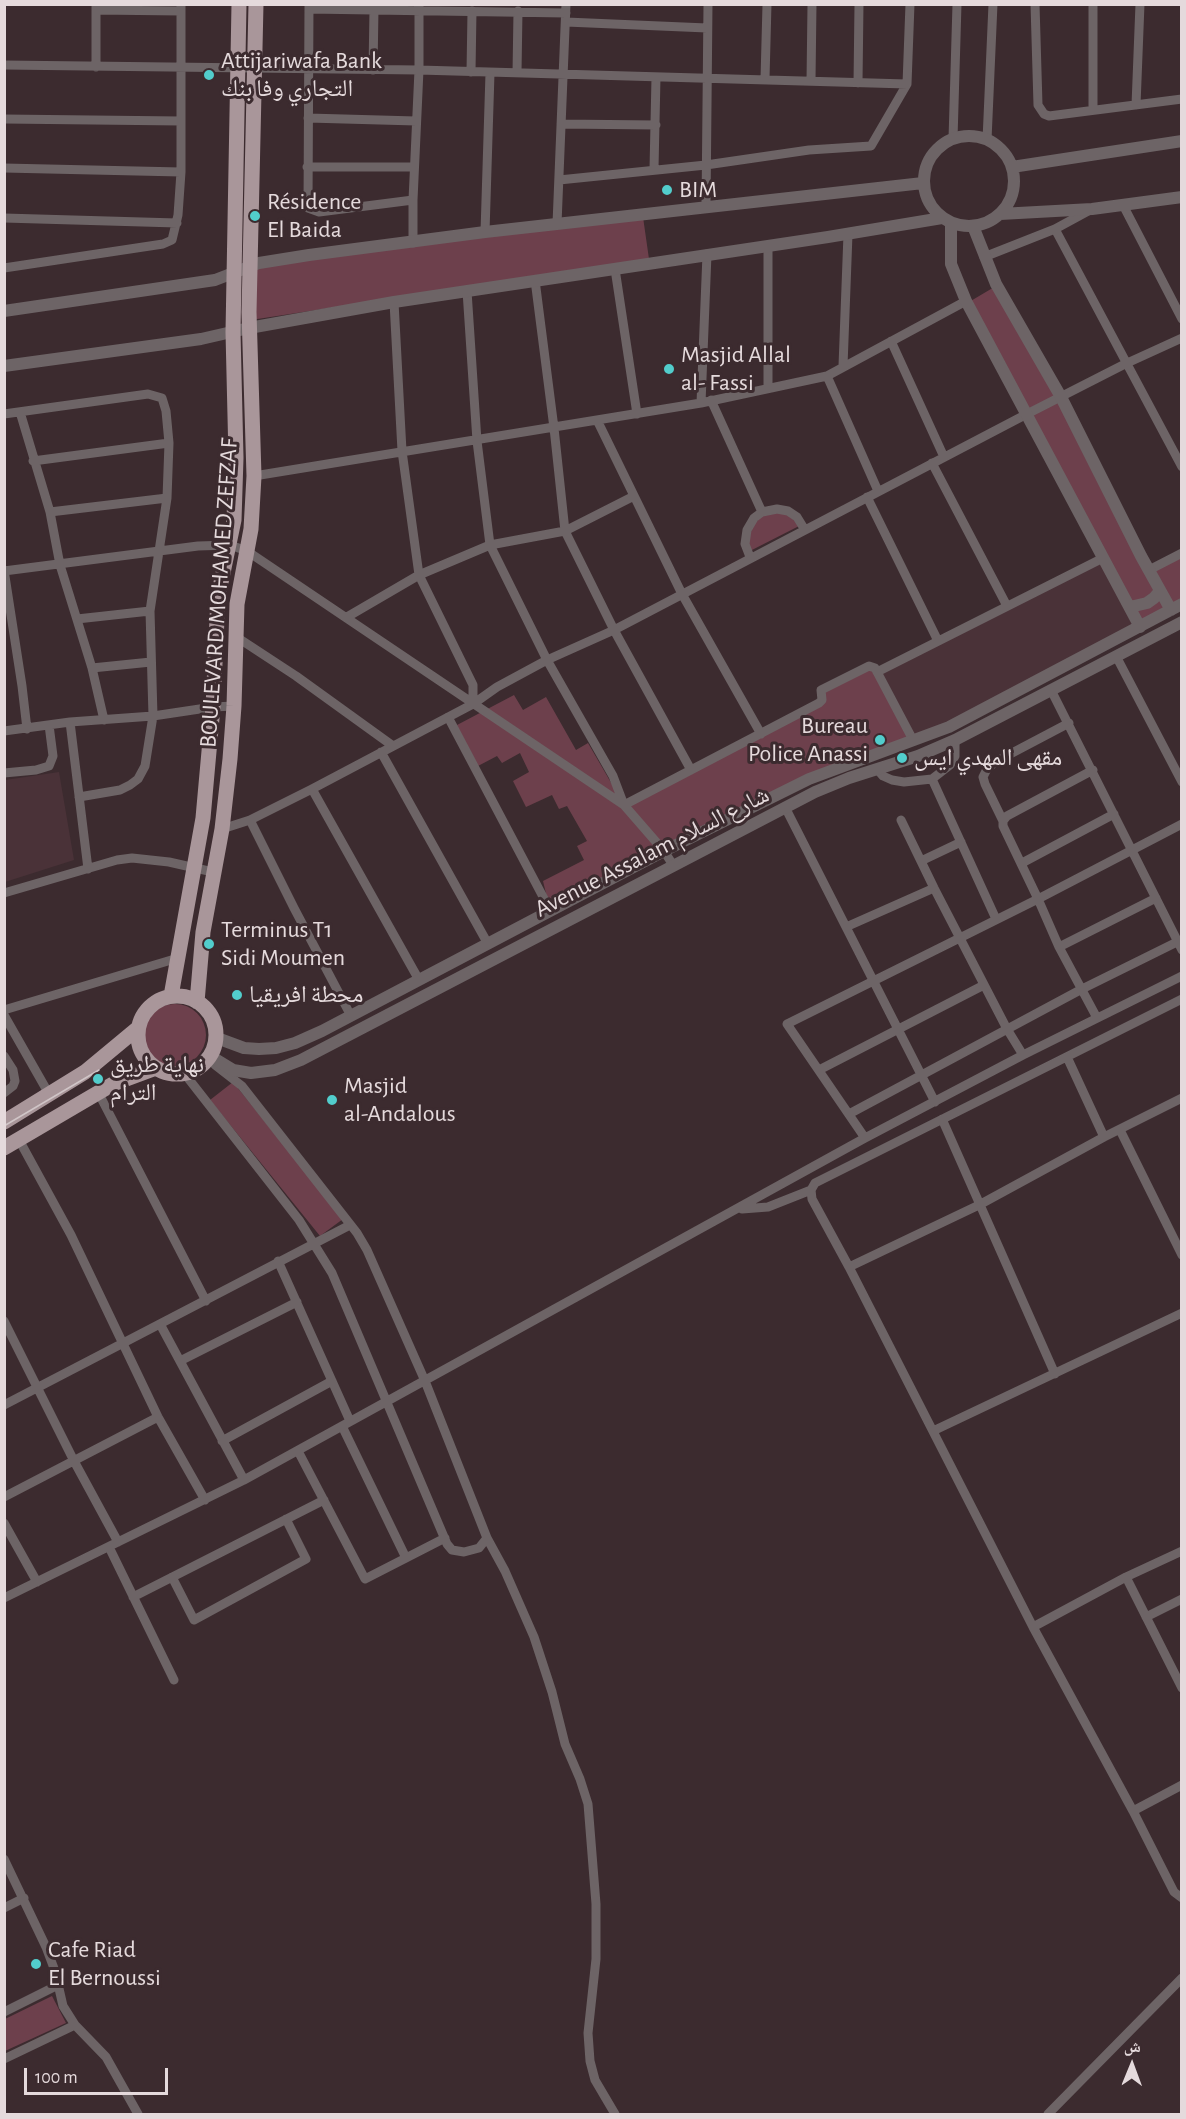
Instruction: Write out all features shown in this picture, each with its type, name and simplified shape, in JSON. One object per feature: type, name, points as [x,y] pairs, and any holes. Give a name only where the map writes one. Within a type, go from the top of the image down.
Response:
[{"type":"main road","name":"BOULEVARD MOHAMED ZEFZAF","points":[[171,996],[195,868],[207,788],[218,597],[234,520],[233,332],[239,4]]},
{"type":"main road","name":"BOULEVARD MOHAMED ZEFZAF","points":[[197,1002],[203,932],[222,829],[230,759],[239,586],[251,529],[254,476],[249,328],[256,4]]},
{"type":"main road","points":[[171,996],[185,997],[197,1002],[212,1017],[217,1038],[209,1057],[199,1067],[184,1073],[165,1072],[156,1068],[145,1057],[139,1043],[138,1028],[142,1017],[150,1007],[171,996]]},
{"type":"main road","points":[[4,1122],[86,1072],[138,1028]]},
{"type":"main road","points":[[4,1148],[113,1084],[156,1068]]},
{"type":"street","points":[[706,206],[708,4]]},
{"type":"street","points":[[765,79],[766,4]]},
{"type":"street","points":[[811,81],[812,4]]},
{"type":"street","points":[[858,83],[859,4]]},
{"type":"street","points":[[558,180],[706,165],[809,150],[870,147],[907,84],[910,4]]},
{"type":"street","points":[[953,139],[957,4]]},
{"type":"street","points":[[987,140],[993,4]]},
{"type":"street","points":[[1035,4],[1038,105],[1041,111],[1049,116],[1182,99]]},
{"type":"street","points":[[1093,4],[1094,110]]},
{"type":"street","points":[[1136,105],[1140,4]]},
{"type":"street","points":[[4,268],[168,243],[173,238],[177,223],[180,172],[181,8],[96,7],[96,67]]},
{"type":"street","points":[[413,200],[313,211],[307,205],[309,7],[374,9],[419,7],[472,11],[566,13],[707,28]]},
{"type":"street","points":[[413,243],[419,7]]},
{"type":"street","points":[[373,70],[374,9]]},
{"type":"street","points":[[471,72],[472,11]]},
{"type":"street","points":[[517,73],[518,11]]},
{"type":"street","points":[[557,224],[566,13]]},
{"type":"street","points":[[4,65],[419,70],[907,84]]},
{"type":"street","points":[[485,232],[490,73]]},
{"type":"street","points":[[654,170],[656,77]]},
{"type":"street","points":[[4,118],[181,121]]},
{"type":"street","points":[[308,118],[416,121]]},
{"type":"street","points":[[561,124],[656,125]]},
{"type":"street","points":[[4,366],[201,339],[394,302],[707,254],[947,220],[972,226],[988,222],[1000,214],[1010,200],[1014,184],[1012,167],[1003,151],[987,140],[970,136],[953,139],[934,152],[924,172],[923,183],[926,196],[932,208],[947,220],[951,264],[966,301],[1140,627]]},
{"type":"street","points":[[1012,167],[1182,141]]},
{"type":"street","points":[[307,167],[414,168]]},
{"type":"street","points":[[4,168],[180,172]]},
{"type":"street","points":[[4,310],[215,280],[268,261],[485,232],[923,183]]},
{"type":"street","points":[[1000,214],[1092,209],[1182,196]]},
{"type":"street","points":[[1123,205],[1182,319]]},
{"type":"street","points":[[984,257],[1055,229],[1092,209]]},
{"type":"street","points":[[4,218],[177,223]]},
{"type":"street","points":[[972,226],[996,284],[1061,397],[1160,591],[1176,607]]},
{"type":"street","points":[[1055,229],[1182,467]]},
{"type":"street","points":[[843,366],[848,234]]},
{"type":"street","points":[[768,246],[768,388]]},
{"type":"street","points":[[701,403],[707,254]]},
{"type":"street","points":[[615,269],[637,414]]},
{"type":"street","points":[[535,280],[565,531],[614,630],[692,770]]},
{"type":"street","points":[[467,291],[477,441],[490,545],[548,660],[613,776],[624,805]]},
{"type":"street","points":[[254,476],[701,403],[826,376],[966,301]]},
{"type":"street","points":[[394,302],[402,451],[419,575],[473,685],[473,704]]},
{"type":"street","points":[[222,829],[250,820],[312,789],[473,704],[497,687],[548,660],[614,630],[1025,415],[1182,338]]},
{"type":"street","points":[[891,341],[944,457]]},
{"type":"street","points":[[826,376],[878,491]]},
{"type":"street","points":[[4,414],[142,394],[157,395],[162,398],[166,411],[169,443],[167,498],[150,611],[153,716],[145,766],[138,779],[120,790],[79,797]]},
{"type":"street","points":[[711,400],[762,512]]},
{"type":"street","points":[[20,412],[50,512],[60,566],[92,668],[104,720]]},
{"type":"street","points":[[597,420],[682,594],[761,734]]},
{"type":"street","points":[[33,461],[169,443]]},
{"type":"street","points":[[932,463],[1007,606]]},
{"type":"street","points":[[347,617],[419,575],[490,545],[565,531],[634,496]]},
{"type":"street","points":[[867,497],[938,641]]},
{"type":"street","points":[[50,512],[167,498]]},
{"type":"street","points":[[750,557],[745,544],[747,530],[754,518],[762,512],[777,509],[788,511],[797,517],[805,530]]},
{"type":"street","points":[[27,729],[5,571],[60,566],[159,550],[230,545],[248,551],[624,805],[664,851],[673,865]]},
{"type":"street","points":[[1149,570],[1182,553]]},
{"type":"street","points":[[877,672],[1103,558]]},
{"type":"street","points":[[1130,607],[1147,603],[1160,591]]},
{"type":"street","name":"Avenue Assalam شارع السلام","points":[[217,1038],[244,1048],[276,1048],[304,1039],[664,851],[809,779],[949,727],[1176,607]]},
{"type":"street","points":[[77,619],[150,611]]},
{"type":"street","name":"Avenue Assalam شارع السلام","points":[[209,1057],[233,1070],[251,1073],[275,1070],[301,1060],[815,792],[849,778],[918,756],[955,740],[1180,625]]},
{"type":"street","points":[[235,636],[305,682],[393,746]]},
{"type":"street","points":[[1116,656],[1182,782]]},
{"type":"street","points":[[92,668],[151,662]]},
{"type":"street","points":[[624,805],[819,703],[822,700],[821,690],[869,666],[874,666],[913,740]]},
{"type":"street","points":[[849,1114],[1082,989],[1179,946],[1051,690]]},
{"type":"street","points":[[4,731],[69,722],[153,716],[234,706]]},
{"type":"street","points":[[448,717],[550,910]]},
{"type":"street","points":[[69,722],[88,869]]},
{"type":"street","points":[[1069,723],[995,762],[987,769],[983,777],[1059,947],[1097,1018]]},
{"type":"street","points":[[4,773],[36,770],[49,766],[53,756],[49,725]]},
{"type":"street","points":[[877,769],[883,776],[892,780],[904,782],[932,779],[950,765],[955,756],[955,740]]},
{"type":"street","points":[[381,752],[488,944]]},
{"type":"street","points":[[845,764],[849,778]]},
{"type":"street","points":[[1003,821],[1007,816],[1093,770]]},
{"type":"street","points":[[932,779],[996,919]]},
{"type":"street","points":[[312,789],[419,980]]},
{"type":"street","points":[[785,807],[935,1102]]},
{"type":"street","points":[[1022,863],[1114,814]]},
{"type":"street","points":[[250,820],[351,1016]]},
{"type":"street","points":[[901,820],[984,985],[1023,1055]]},
{"type":"street","points":[[865,1138],[787,1024],[1038,899],[1182,824]]},
{"type":"street","points":[[921,861],[961,842]]},
{"type":"street","points":[[4,894],[117,860],[140,858],[213,872]]},
{"type":"street","points":[[846,927],[934,888]]},
{"type":"street","points":[[1059,947],[1156,898]]},
{"type":"street","points":[[4,1010],[178,958]]},
{"type":"street","points":[[4,1598],[244,1480],[865,1138],[1023,1055],[1182,976]]},
{"type":"street","points":[[819,1070],[984,985]]},
{"type":"street","points":[[737,1210],[768,1207],[811,1190],[816,1184],[942,1119],[1182,999]]},
{"type":"street","points":[[4,1015],[49,1094]]},
{"type":"street","points":[[4,1056],[13,1070],[15,1081],[4,1094]]},
{"type":"street","points":[[209,1057],[242,1086],[367,1250],[425,1381],[486,1538],[505,1571],[534,1637],[552,1692],[564,1744],[580,1779],[588,1804],[596,1904],[596,1959],[588,2033],[590,2061],[595,2080],[615,2115]]},
{"type":"street","points":[[1067,1057],[1104,1137]]},
{"type":"street","points":[[184,1073],[269,1179],[314,1242],[332,1274],[444,1538],[452,1550],[459,1553],[479,1548],[486,1538]]},
{"type":"street","points":[[242,1086],[244,1078],[251,1073]]},
{"type":"street","points":[[98,1092],[206,1300]]},
{"type":"street","points":[[849,1267],[979,1205],[1104,1137],[1182,1098]]},
{"type":"street","points":[[942,1119],[1055,1374]]},
{"type":"street","points":[[1120,1130],[1182,1255]]},
{"type":"street","points":[[18,1138],[71,1235],[158,1417],[205,1500]]},
{"type":"street","points":[[811,1190],[812,1199],[1033,1627],[1133,1811],[1174,1892],[1182,1898]]},
{"type":"street","points":[[4,1405],[350,1225]]},
{"type":"street","points":[[278,1261],[332,1381],[346,1424],[406,1558]]},
{"type":"street","points":[[180,1361],[297,1302]]},
{"type":"street","points":[[933,1431],[1182,1313]]},
{"type":"street","points":[[4,1321],[74,1461],[118,1542]]},
{"type":"street","points":[[160,1324],[244,1480]]},
{"type":"street","points":[[222,1441],[332,1381]]},
{"type":"street","points":[[4,1497],[158,1417]]},
{"type":"street","points":[[298,1451],[365,1579],[444,1538]]},
{"type":"street","points":[[133,1597],[324,1500]]},
{"type":"street","points":[[172,1577],[194,1620],[306,1559],[286,1519]]},
{"type":"street","points":[[4,1523],[37,1582]]},
{"type":"street","points":[[109,1547],[174,1680]]},
{"type":"street","points":[[1033,1627],[1126,1577],[1182,1551]]},
{"type":"street","points":[[1126,1577],[1182,1688]]},
{"type":"street","points":[[1146,1617],[1182,1599]]},
{"type":"street","points":[[1133,1811],[1182,1785]]},
{"type":"street","points":[[4,1859],[46,1947],[63,2006],[75,2025],[106,2057],[138,2115]]},
{"type":"street","points":[[4,1908],[24,1898]]},
{"type":"street","points":[[1048,2115],[1182,1978]]},
{"type":"street","points":[[4,2012],[58,1986]]},
{"type":"street","points":[[4,2059],[75,2025]]},
{"type":"shaded area","points":[[642,210],[649,259],[251,320],[252,262]]},
{"type":"shaded area","points":[[996,286],[1148,570],[1181,553],[1181,604],[1140,627],[969,302]]},
{"type":"shaded area","points":[[774,512],[785,513],[801,525],[750,551],[748,542],[753,525],[762,516]]},
{"type":"shaded area","points":[[1103,558],[1140,627],[913,740],[877,672]]},
{"type":"shaded area","points":[[873,665],[913,740],[845,764],[550,910],[543,881],[584,860],[577,846],[587,841],[567,806],[559,809],[552,795],[526,807],[513,781],[529,772],[520,753],[502,763],[497,756],[478,766],[448,709],[457,725],[514,695],[523,710],[546,697],[576,750],[588,743],[624,805],[823,699],[820,692]]},
{"type":"shaded area","points":[[59,772],[74,860],[5,882],[5,780]]},
{"type":"shaded area","points":[[169,1004],[181,1004],[197,1013],[204,1023],[206,1035],[204,1047],[197,1057],[181,1066],[169,1066],[158,1061],[149,1052],[144,1041],[144,1029],[149,1018],[158,1009]]},
{"type":"shaded area","points":[[233,1082],[343,1219],[320,1236],[210,1100]]},
{"type":"shaded area","points":[[52,1996],[66,2023],[5,2051],[5,2019]]},
{"type":"tram line","points":[[4,1126],[99,1070]]},
{"type":"place","name":"Attijariwafa Bank التجاري وفا بنك","points":[[209,75]]},
{"type":"place","name":"BIM","points":[[667,190]]},
{"type":"place","name":"Résidence El Baida","points":[[255,216]]},
{"type":"place","name":"Masjid Allal al- Fassi","points":[[669,369]]},
{"type":"place","name":"Bureau Police Anassi","points":[[880,740]]},
{"type":"place","name":"مقهى المهدي ايس","points":[[902,758]]},
{"type":"place","name":"Terminus T1 Sidi Moumen","points":[[209,944]]},
{"type":"place","name":"محطة افريقيا","points":[[237,995]]},
{"type":"place","name":"نهاية طريق الترام","points":[[98,1079]]},
{"type":"place","name":"Masjid al-Andalous","points":[[332,1100]]},
{"type":"place","name":"Cafe Riad El Bernoussi","points":[[36,1964]]}]
